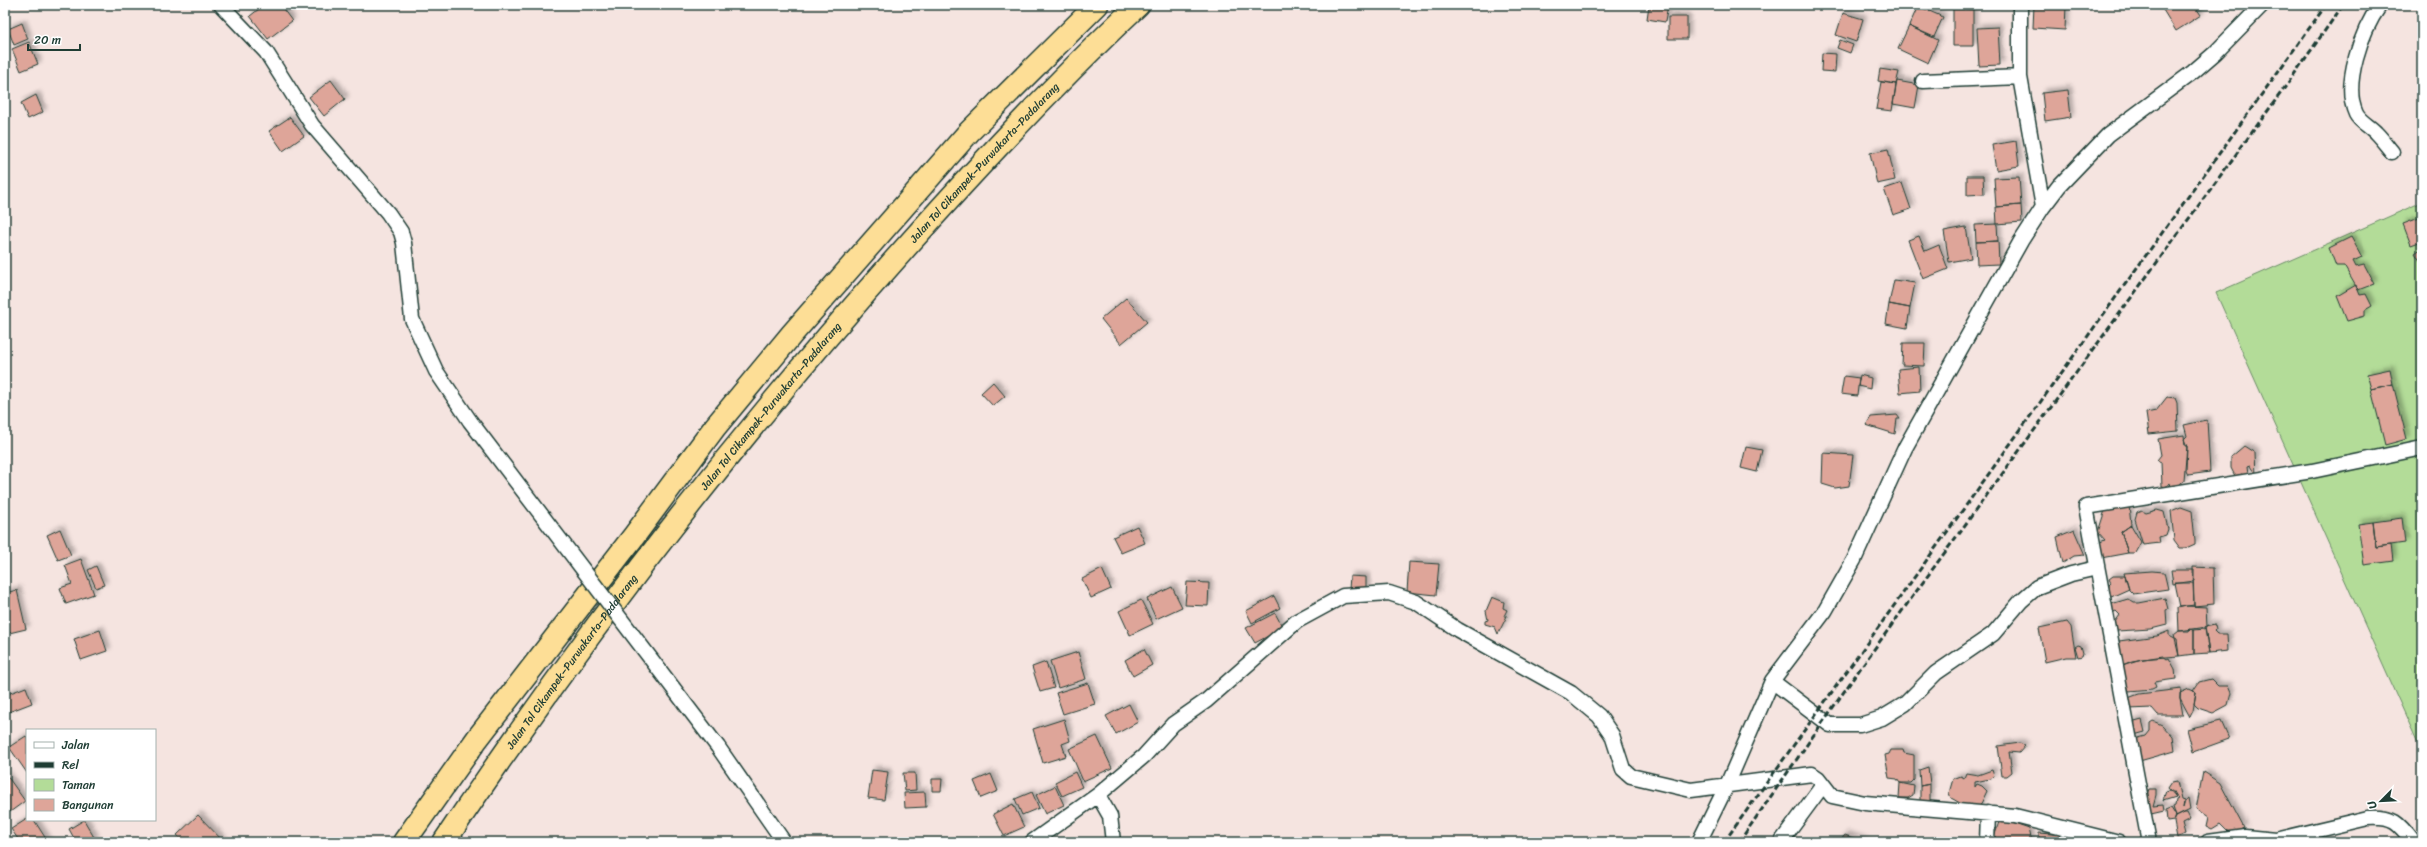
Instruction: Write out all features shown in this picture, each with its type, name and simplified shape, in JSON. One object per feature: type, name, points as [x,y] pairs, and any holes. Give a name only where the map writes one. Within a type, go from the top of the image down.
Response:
[{"type":"highway","points":[[404,842],[477,739],[634,536],[715,427],[792,334],[969,132],[1097,5]]},
{"type":"highway","name":"Jalan Tol Cikampek–Purwakarta–Padalarang","points":[[444,842],[499,760],[653,552],[818,345],[997,145],[1138,5]]},
{"type":"street","points":[[221,5],[266,52],[312,125],[388,213],[401,232],[404,243],[412,318],[436,371],[470,421],[718,747],[784,842]]},
{"type":"street","points":[[2020,5],[2020,77],[2044,206]]},
{"type":"street","points":[[1699,842],[1727,785],[1772,681],[1826,610],[1851,566],[1905,448],[2021,241],[2044,206],[2059,186],[2108,135],[2193,72],[2215,53],[2262,5]]},
{"type":"street","points":[[2380,5],[2372,16],[2354,65],[2351,96],[2357,116],[2376,133],[2392,152]]},
{"type":"street","points":[[1923,81],[2020,77]]},
{"type":"street","points":[[2149,842],[2086,507],[2312,471],[2422,448]]},
{"type":"street","points":[[1772,681],[1830,725],[1860,725],[1882,718],[1905,704],[1936,673],[1993,634],[2021,601],[2037,587],[2071,574],[2098,568]]},
{"type":"street","points":[[1032,842],[1098,795],[1144,756],[1173,724],[1206,701],[1297,621],[1343,596],[1389,593],[1416,602],[1458,630],[1571,693],[1599,716],[1612,736],[1623,769],[1631,776],[1691,790],[1812,774],[1832,796],[1865,803],[2015,816],[2120,842]]},
{"type":"street","points":[[1781,842],[1823,785]]},
{"type":"street","points":[[1098,795],[1110,816],[1112,842]]},
{"type":"street","points":[[1986,842],[1988,813]]},
{"type":"street","points":[[2208,842],[2245,837],[2275,841],[2368,818],[2384,816],[2400,825],[2413,842]]},
{"type":"green space","points":[[2422,202],[2422,752],[2216,293]]},
{"type":"building","points":[[264,5],[280,5],[292,21],[268,39],[250,16]]},
{"type":"building","points":[[1649,5],[1668,5],[1665,22],[1647,19]]},
{"type":"building","points":[[2034,5],[2066,5],[2065,30],[2033,28]]},
{"type":"building","points":[[2160,5],[2194,5],[2201,15],[2176,31]]},
{"type":"building","points":[[1918,6],[1943,17],[1934,37],[1909,26]]},
{"type":"building","points":[[1953,9],[1973,9],[1973,46],[1953,46]]},
{"type":"building","points":[[1843,13],[1863,19],[1856,42],[1836,35]]},
{"type":"building","points":[[1668,17],[1687,17],[1687,39],[1668,39]]},
{"type":"building","points":[[22,23],[28,39],[14,45],[8,29]]},
{"type":"building","points":[[1909,26],[1938,40],[1928,63],[1898,49]]},
{"type":"building","points":[[1998,27],[2000,65],[1979,66],[1977,28]]},
{"type":"building","points":[[1840,40],[1853,45],[1850,53],[1837,48]]},
{"type":"building","points":[[29,42],[38,64],[21,71],[12,49]]},
{"type":"building","points":[[1822,53],[1836,54],[1835,72],[1821,71]]},
{"type":"building","points":[[1880,69],[1899,72],[1896,84],[1878,81]]},
{"type":"building","points":[[331,80],[345,99],[324,116],[309,97]]},
{"type":"building","points":[[1897,81],[1919,85],[1915,108],[1893,104]]},
{"type":"building","points":[[1881,82],[1896,84],[1892,111],[1876,109]]},
{"type":"building","points":[[2068,90],[2071,117],[2045,121],[2042,93]]},
{"type":"building","points":[[36,95],[43,112],[28,119],[21,103]]},
{"type":"building","points":[[290,117],[304,136],[283,151],[269,131]]},
{"type":"building","points":[[2016,141],[2019,166],[1996,170],[1992,145]]},
{"type":"building","points":[[1888,149],[1895,180],[1877,184],[1870,153]]},
{"type":"building","points":[[1967,176],[1983,176],[1984,194],[1967,195]]},
{"type":"building","points":[[2019,177],[2021,205],[1996,207],[1994,178]]},
{"type":"building","points":[[1902,183],[1911,209],[1893,215],[1884,189]]},
{"type":"building","points":[[2021,205],[2022,222],[1997,224],[1996,207]]},
{"type":"building","points":[[2422,217],[2422,241],[2411,245],[2403,224]]},
{"type":"building","points":[[1997,224],[1998,241],[1976,242],[1975,225]]},
{"type":"building","points":[[1966,227],[1971,258],[1949,262],[1944,231]]},
{"type":"building","points":[[1919,236],[1925,251],[1939,245],[1948,269],[1923,279],[1908,240]]},
{"type":"building","points":[[2351,237],[2362,257],[2353,261],[2356,267],[2364,265],[2374,284],[2358,290],[2344,266],[2336,266],[2329,248]]},
{"type":"building","points":[[1998,241],[1999,264],[1977,265],[1976,242]]},
{"type":"building","points":[[2422,248],[2422,264],[2415,253]]},
{"type":"building","points":[[1894,280],[1915,283],[1910,308],[1889,304]]},
{"type":"building","points":[[2356,285],[2360,295],[2366,294],[2372,306],[2365,310],[2365,316],[2347,321],[2337,296]]},
{"type":"building","points":[[1126,298],[1147,322],[1121,344],[1101,319]]},
{"type":"building","points":[[1889,304],[1910,308],[1907,328],[1886,324]]},
{"type":"building","points":[[1903,343],[1925,343],[1924,366],[1902,365]]},
{"type":"building","points":[[1919,367],[1920,391],[1900,393],[1898,369]]},
{"type":"building","points":[[2390,369],[2393,384],[2371,389],[2367,374]]},
{"type":"building","points":[[1860,375],[1871,378],[1870,389],[1858,386]]},
{"type":"building","points":[[1844,376],[1859,378],[1857,396],[1841,394]]},
{"type":"building","points":[[993,382],[1005,396],[993,406],[981,393]]},
{"type":"building","points":[[2393,384],[2407,439],[2385,445],[2371,389]]},
{"type":"building","points":[[2167,397],[2175,398],[2177,403],[2178,431],[2149,434],[2146,413],[2156,411]]},
{"type":"building","points":[[1897,415],[1900,419],[1897,419],[1895,434],[1866,425],[1871,417]]},
{"type":"building","points":[[2207,420],[2210,472],[2188,475],[2186,471],[2187,447],[2184,439],[2187,436],[2184,425]]},
{"type":"building","points":[[2184,435],[2185,446],[2187,446],[2184,481],[2176,486],[2170,486],[2169,483],[2166,487],[2162,486],[2161,462],[2157,460],[2161,455],[2158,439]]},
{"type":"building","points":[[2244,446],[2255,453],[2256,475],[2250,466],[2247,467],[2248,475],[2245,477],[2242,474],[2235,476],[2231,468],[2231,457]]},
{"type":"building","points":[[1746,447],[1762,450],[1757,472],[1741,468]]},
{"type":"building","points":[[1823,453],[1853,455],[1849,486],[1835,488],[1822,484]]},
{"type":"building","points":[[2107,504],[2129,505],[2131,525],[2121,532],[2128,553],[2101,558],[2095,544],[2105,540],[2098,532]]},
{"type":"building","points":[[2181,507],[2192,511],[2195,544],[2186,548],[2180,548],[2174,540],[2171,511]]},
{"type":"building","points":[[2141,510],[2146,513],[2157,510],[2164,512],[2168,529],[2166,535],[2159,537],[2160,543],[2143,545],[2135,519],[2137,512]]},
{"type":"building","points":[[2402,518],[2405,543],[2376,547],[2373,522]]},
{"type":"building","points":[[2373,522],[2376,547],[2391,545],[2393,561],[2364,565],[2358,524]]},
{"type":"building","points":[[2131,525],[2141,542],[2135,553],[2128,553],[2121,532]]},
{"type":"building","points":[[1137,526],[1145,543],[1121,553],[1113,537]]},
{"type":"building","points":[[60,529],[71,555],[58,560],[47,535]]},
{"type":"building","points":[[2074,530],[2085,555],[2074,556],[2063,563],[2057,537]]},
{"type":"building","points":[[81,559],[94,594],[66,604],[60,588],[72,584],[65,565]]},
{"type":"building","points":[[1409,562],[1439,564],[1436,595],[1407,592]]},
{"type":"building","points":[[96,566],[104,585],[96,588],[88,570]]},
{"type":"building","points":[[2193,567],[2213,568],[2214,604],[2194,606]]},
{"type":"building","points":[[1102,569],[1111,589],[1091,598],[1082,579]]},
{"type":"building","points":[[2171,570],[2194,570],[2194,581],[2173,584]]},
{"type":"building","points":[[2152,571],[2164,572],[2168,589],[2133,594],[2129,590],[2124,573]]},
{"type":"building","points":[[1350,576],[1366,577],[1366,591],[1349,589]]},
{"type":"building","points":[[2113,576],[2125,576],[2129,589],[2109,598],[2109,585],[2111,583],[2109,579]]},
{"type":"building","points":[[1187,582],[1209,583],[1208,606],[1185,605]]},
{"type":"building","points":[[2175,583],[2193,583],[2194,605],[2180,607]]},
{"type":"building","points":[[1172,587],[1182,607],[1156,619],[1147,599]]},
{"type":"building","points":[[17,590],[26,629],[5,634],[5,593]]},
{"type":"building","points":[[1274,596],[1280,608],[1252,623],[1246,611]]},
{"type":"building","points":[[1492,597],[1504,602],[1503,608],[1507,610],[1504,616],[1507,616],[1498,634],[1495,627],[1485,624],[1485,621],[1488,620],[1486,611]]},
{"type":"building","points":[[2165,598],[2168,609],[2166,610],[2167,625],[2151,629],[2117,631],[2115,622],[2120,615],[2116,611],[2112,613],[2111,604],[2128,599],[2134,603],[2139,603]]},
{"type":"building","points":[[1141,600],[1153,624],[1130,635],[1119,611]]},
{"type":"building","points":[[2186,606],[2206,607],[2207,627],[2179,631],[2178,608]]},
{"type":"building","points":[[1275,613],[1283,628],[1255,643],[1246,628]]},
{"type":"building","points":[[2067,622],[2071,627],[2076,657],[2066,657],[2045,662],[2039,628]]},
{"type":"building","points":[[2215,625],[2216,629],[2214,631],[2217,634],[2227,634],[2228,651],[2209,653],[2205,627]]},
{"type":"building","points":[[2190,629],[2194,630],[2194,654],[2179,656],[2174,635],[2179,631],[2189,631]]},
{"type":"building","points":[[2205,629],[2209,653],[2194,654],[2194,630]]},
{"type":"building","points":[[100,630],[107,651],[81,660],[74,639]]},
{"type":"building","points":[[2169,631],[2169,636],[2177,640],[2179,656],[2141,659],[2122,665],[2119,641],[2157,636]]},
{"type":"building","points":[[2078,645],[2081,646],[2083,653],[2082,656],[2078,657],[2075,647]]},
{"type":"building","points":[[1144,649],[1152,665],[1133,676],[1125,660]]},
{"type":"building","points":[[1078,652],[1086,679],[1058,688],[1050,661]]},
{"type":"building","points":[[2163,656],[2167,659],[2169,658],[2175,669],[2176,679],[2154,682],[2156,687],[2152,689],[2129,691],[2120,666],[2132,661]]},
{"type":"building","points":[[1046,662],[1054,688],[1040,692],[1032,667]]},
{"type":"building","points":[[2211,679],[2218,686],[2228,686],[2231,693],[2228,705],[2213,713],[2198,708],[2194,704],[2196,692],[2193,691],[2199,682]]},
{"type":"building","points":[[1088,683],[1095,704],[1063,714],[1056,693]]},
{"type":"building","points":[[26,687],[32,703],[6,713],[5,695]]},
{"type":"building","points":[[2181,689],[2180,698],[2183,715],[2158,715],[2152,708],[2129,709],[2128,698],[2139,694]]},
{"type":"building","points":[[2189,689],[2196,692],[2193,711],[2190,717],[2180,698],[2180,693]]},
{"type":"building","points":[[1129,704],[1138,722],[1116,734],[1106,716]]},
{"type":"building","points":[[1064,719],[1070,741],[1062,744],[1066,756],[1043,763],[1033,729]]},
{"type":"building","points":[[2142,720],[2145,732],[2134,735],[2131,723]]},
{"type":"building","points":[[2153,721],[2162,725],[2173,737],[2175,751],[2136,762],[2131,740],[2146,736],[2150,731],[2150,723]]},
{"type":"building","points":[[2221,721],[2229,739],[2193,752],[2187,729]]},
{"type":"building","points":[[26,736],[26,772],[9,747]]},
{"type":"building","points":[[1097,736],[1112,768],[1083,781],[1069,749]]},
{"type":"building","points":[[2020,743],[2025,746],[2019,753],[2009,752],[2012,772],[2007,776],[2002,776],[1998,746]]},
{"type":"building","points":[[1891,750],[1903,750],[1904,753],[1914,755],[1914,780],[1911,783],[1900,783],[1897,779],[1889,778],[1885,755],[1889,754]]},
{"type":"building","points":[[1928,767],[1930,784],[1920,786],[1919,770]]},
{"type":"building","points":[[872,770],[888,772],[884,800],[868,798]]},
{"type":"building","points":[[1992,770],[1994,776],[1990,779],[1975,782],[1975,787],[1977,784],[1982,786],[1987,791],[1979,808],[1969,808],[1951,798],[1949,793],[1953,779],[1961,776],[1964,778],[1966,773],[1978,775]]},
{"type":"building","points":[[1075,772],[1082,787],[1062,796],[1055,782]]},
{"type":"building","points":[[2203,772],[2220,783],[2244,828],[2233,833],[2227,831],[2220,824],[2212,829],[2206,826],[2208,817],[2196,809]]},
{"type":"building","points":[[5,773],[25,801],[10,812],[5,805]]},
{"type":"building","points":[[903,773],[915,773],[916,790],[905,791]]},
{"type":"building","points":[[991,774],[998,791],[981,798],[974,781]]},
{"type":"building","points":[[932,779],[942,779],[941,791],[932,791]]},
{"type":"building","points":[[2177,781],[2181,800],[2184,801],[2183,808],[2185,801],[2188,799],[2190,810],[2176,817],[2173,807],[2178,799],[2168,788],[2172,782]]},
{"type":"building","points":[[1900,783],[1914,786],[1913,795],[1908,798],[1899,798]]},
{"type":"building","points":[[1930,784],[1930,803],[1920,802],[1920,786]]},
{"type":"building","points":[[1055,786],[1064,805],[1045,814],[1036,795]]},
{"type":"building","points":[[2149,789],[2156,789],[2153,806],[2163,805],[2164,811],[2151,814],[2146,813],[2146,797]]},
{"type":"building","points":[[2172,790],[2176,797],[2163,801],[2166,792]]},
{"type":"building","points":[[925,792],[926,807],[905,808],[904,793]]},
{"type":"building","points":[[1032,792],[1039,808],[1022,815],[1015,799]]},
{"type":"building","points":[[1013,804],[1024,827],[1004,836],[993,814]]},
{"type":"building","points":[[2171,808],[2176,816],[2174,821],[2167,822],[2166,810]]},
{"type":"building","points":[[2187,813],[2190,819],[2182,823],[2185,834],[2177,838],[2174,822],[2176,817]]},
{"type":"building","points":[[198,815],[224,842],[183,842],[177,835]]},
{"type":"building","points":[[2000,819],[2029,829],[2032,842],[1992,842]]},
{"type":"building","points":[[26,820],[26,821],[35,821],[48,842],[20,842],[11,829]]},
{"type":"building","points":[[85,821],[95,839],[90,842],[76,842],[69,829]]},
{"type":"building","points":[[2039,833],[2065,835],[2065,842],[2039,842]]},
{"type":"building","points":[[1845,835],[1865,842],[1839,842]]},
{"type":"building","points":[[2073,840],[2090,842],[2073,842]]},
{"type":"railway","points":[[1724,842],[2326,5]]},
{"type":"railway","points":[[1739,842],[1864,663],[2283,90],[2343,5]]}]
